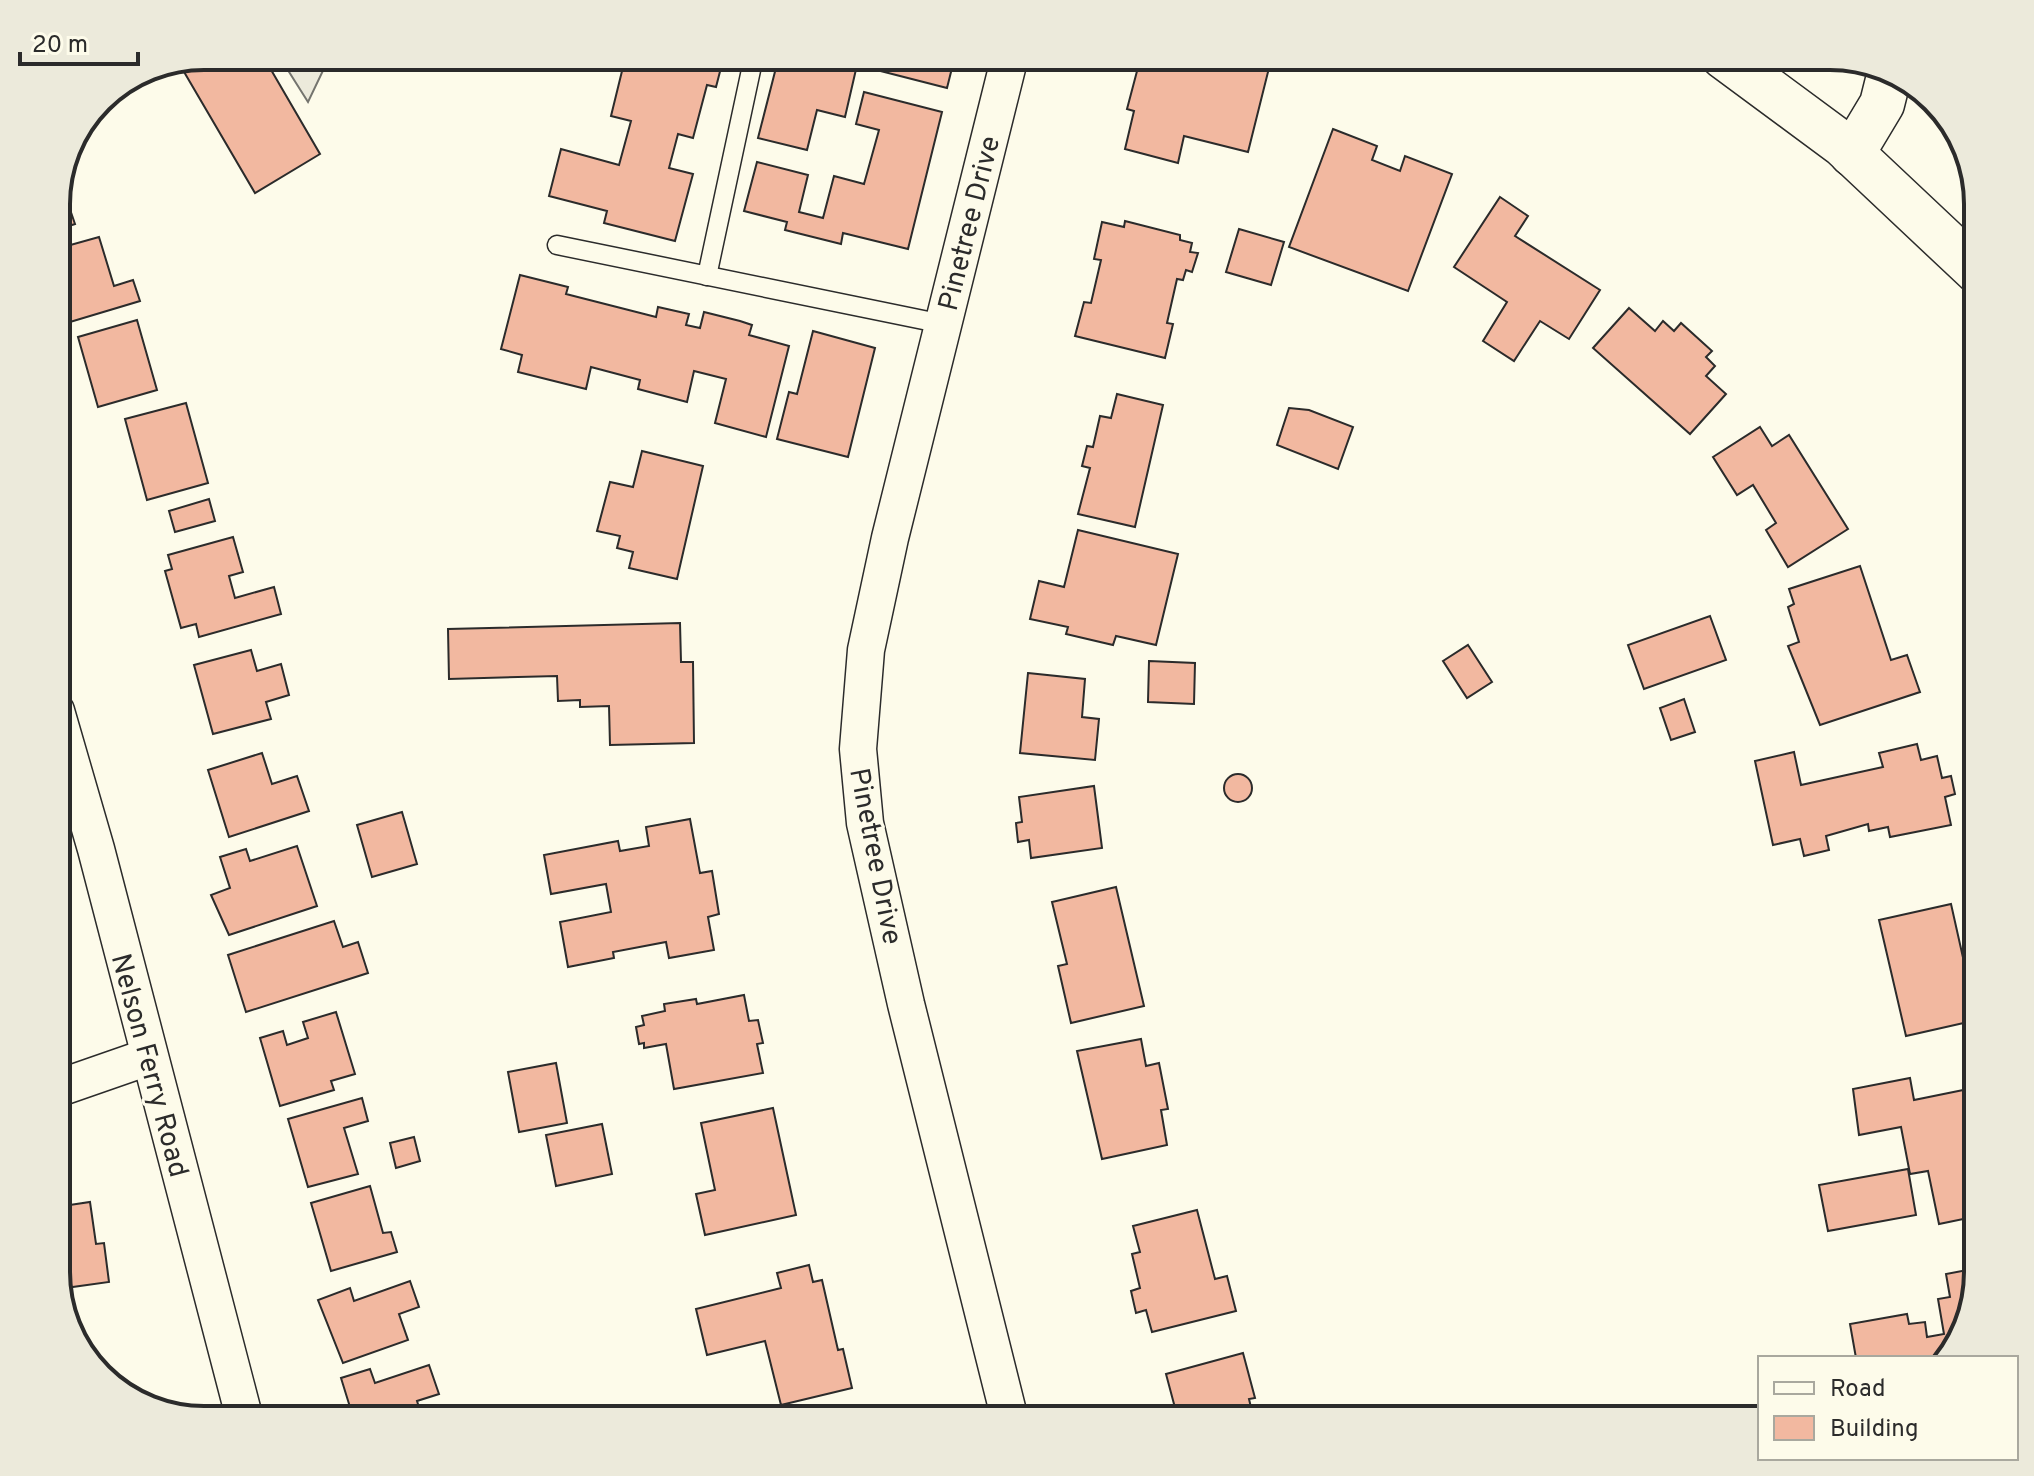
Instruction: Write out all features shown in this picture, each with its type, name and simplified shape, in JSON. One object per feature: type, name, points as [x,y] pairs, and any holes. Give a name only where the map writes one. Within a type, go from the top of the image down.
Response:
[{"type":"main road","points":[[1741,70],[1852,154],[1964,259]]},
{"type":"main road","points":[[1852,154],[1882,104],[1887,83]]},
{"type":"street","name":"Pinetree Drive","points":[[1006,70],[866,650],[859,701],[859,784],[906,1004],[1006,1406]]},
{"type":"street","name":"Nelson Ferry Road","points":[[70,764],[241,1406]]},
{"type":"street","points":[[70,1084],[148,1057]]},
{"type":"lane","points":[[707,276],[751,70]]},
{"type":"lane","points":[[557,245],[943,324]]},
{"type":"shaded area","points":[[288,70],[323,70],[308,102]]},
{"type":"building","points":[[271,70],[320,154],[255,193],[184,72]]},
{"type":"building","points":[[622,70],[720,70],[716,87],[707,85],[693,138],[678,134],[669,168],[693,174],[675,241],[604,223],[607,211],[549,196],[561,149],[619,165],[631,121],[611,116]]},
{"type":"building","points":[[775,70],[856,70],[845,117],[817,110],[807,150],[758,138]]},
{"type":"building","points":[[877,70],[952,70],[947,88]]},
{"type":"building","points":[[1137,70],[1268,70],[1248,152],[1184,136],[1178,163],[1125,149],[1134,111],[1127,109]]},
{"type":"building","points":[[864,92],[942,112],[908,249],[843,233],[841,244],[785,230],[787,222],[744,211],[757,162],[808,175],[799,212],[823,218],[834,176],[864,184],[879,130],[856,124]]},
{"type":"building","points":[[1333,129],[1377,146],[1372,160],[1400,171],[1405,156],[1452,174],[1408,291],[1289,247]]},
{"type":"building","points":[[1500,197],[1528,216],[1515,236],[1600,290],[1569,339],[1540,321],[1514,361],[1483,341],[1507,302],[1454,267]]},
{"type":"building","points":[[70,209],[75,224],[70,226]]},
{"type":"building","points":[[1125,221],[1180,235],[1180,240],[1192,243],[1190,252],[1198,253],[1192,272],[1186,270],[1183,280],[1177,279],[1167,323],[1173,324],[1165,358],[1075,336],[1084,302],[1091,303],[1101,260],[1094,259],[1102,222],[1124,227]]},
{"type":"building","points":[[1239,229],[1284,242],[1271,285],[1226,272]]},
{"type":"building","points":[[99,237],[114,286],[133,280],[140,301],[70,322],[70,245]]},
{"type":"building","points":[[520,275],[568,287],[566,294],[656,317],[658,307],[689,314],[686,325],[700,328],[704,312],[740,321],[752,325],[749,335],[789,346],[766,437],[715,423],[726,379],[694,371],[687,402],[638,389],[640,380],[591,367],[586,389],[518,372],[522,355],[501,349]]},
{"type":"building","points":[[1629,308],[1655,331],[1663,321],[1674,331],[1681,323],[1712,351],[1706,357],[1715,366],[1706,376],[1726,394],[1690,434],[1593,348]]},
{"type":"building","points":[[137,320],[157,390],[98,407],[78,337]]},
{"type":"building","points":[[813,331],[875,348],[848,457],[777,439],[789,392],[797,394]]},
{"type":"building","points":[[1117,394],[1163,405],[1135,527],[1078,514],[1090,468],[1082,466],[1087,446],[1093,447],[1100,416],[1111,418]]},
{"type":"building","points":[[186,403],[208,483],[147,500],[125,419]]},
{"type":"building","points":[[1289,408],[1309,410],[1353,427],[1338,469],[1277,445]]},
{"type":"building","points":[[1760,427],[1772,446],[1789,435],[1848,529],[1788,567],[1766,530],[1776,523],[1753,485],[1737,495],[1713,457]]},
{"type":"building","points":[[642,451],[703,466],[677,579],[629,568],[633,552],[617,548],[620,536],[597,531],[610,482],[633,487]]},
{"type":"building","points":[[209,499],[215,521],[175,532],[169,511]]},
{"type":"building","points":[[1078,530],[1178,554],[1156,645],[1116,636],[1113,645],[1066,634],[1068,627],[1030,619],[1039,581],[1064,587]]},
{"type":"building","points":[[233,537],[243,572],[229,576],[235,598],[274,587],[281,614],[199,637],[196,624],[181,628],[165,571],[172,569],[168,555]]},
{"type":"building","points":[[1860,566],[1891,660],[1907,655],[1920,692],[1820,725],[1788,646],[1799,642],[1788,607],[1794,604],[1789,589]]},
{"type":"building","points":[[1710,616],[1726,660],[1644,689],[1628,645]]},
{"type":"building","points":[[680,623],[681,662],[693,662],[694,743],[610,745],[609,706],[580,707],[580,700],[558,701],[557,676],[449,679],[448,629]]},
{"type":"building","points":[[1468,645],[1492,682],[1467,698],[1443,661]]},
{"type":"building","points":[[251,650],[257,671],[281,664],[289,695],[266,702],[271,719],[213,734],[194,665]]},
{"type":"building","points":[[1149,661],[1195,663],[1194,704],[1148,702]]},
{"type":"building","points":[[1028,673],[1085,679],[1082,717],[1099,719],[1095,760],[1020,753]]},
{"type":"building","points":[[1684,699],[1695,732],[1671,740],[1660,708]]},
{"type":"building","points":[[1917,744],[1921,760],[1937,756],[1942,778],[1951,776],[1955,794],[1945,797],[1951,825],[1890,837],[1888,827],[1869,831],[1868,824],[1826,836],[1829,850],[1804,856],[1800,839],[1773,845],[1755,761],[1794,752],[1801,785],[1883,767],[1879,753]]},
{"type":"building","points":[[262,753],[272,784],[297,776],[309,811],[229,837],[208,770]]},
{"type":"building","points":[[1238,774],[1248,778],[1252,788],[1248,798],[1238,802],[1228,798],[1224,788],[1228,778]]},
{"type":"building","points":[[1094,786],[1102,848],[1031,858],[1029,840],[1018,842],[1016,823],[1022,822],[1019,797]]},
{"type":"building","points":[[402,812],[417,864],[372,877],[357,825]]},
{"type":"building","points":[[690,819],[700,873],[712,871],[719,914],[708,917],[714,950],[669,958],[666,942],[613,952],[614,958],[568,967],[560,922],[611,912],[606,884],[551,894],[544,855],[618,841],[620,851],[649,846],[646,827]]},
{"type":"building","points":[[297,846],[317,906],[229,935],[211,895],[230,888],[220,857],[246,849],[250,861]]},
{"type":"building","points":[[1116,887],[1144,1006],[1071,1023],[1058,966],[1067,964],[1052,902]]},
{"type":"building","points":[[1951,904],[1964,962],[1964,1023],[1906,1036],[1879,920]]},
{"type":"building","points":[[334,921],[343,947],[358,942],[368,973],[246,1012],[228,955]]},
{"type":"building","points":[[744,995],[749,1021],[758,1020],[763,1043],[757,1044],[763,1073],[674,1089],[666,1044],[644,1048],[644,1043],[639,1044],[636,1027],[644,1025],[642,1016],[665,1011],[664,1004],[696,999],[697,1004]]},
{"type":"building","points":[[336,1012],[355,1074],[331,1081],[334,1090],[280,1106],[260,1038],[283,1031],[287,1045],[308,1038],[303,1022]]},
{"type":"building","points":[[1141,1039],[1146,1066],[1159,1063],[1168,1109],[1161,1110],[1167,1145],[1102,1159],[1077,1051]]},
{"type":"building","points":[[556,1063],[567,1123],[519,1132],[508,1072]]},
{"type":"building","points":[[1910,1078],[1914,1100],[1964,1090],[1964,1219],[1939,1224],[1928,1171],[1910,1174],[1901,1127],[1859,1135],[1853,1089]]},
{"type":"building","points":[[362,1098],[368,1121],[344,1128],[358,1174],[308,1187],[288,1119]]},
{"type":"building","points":[[773,1108],[796,1215],[705,1235],[696,1194],[715,1190],[701,1123]]},
{"type":"building","points":[[602,1124],[612,1174],[556,1186],[546,1135]]},
{"type":"building","points":[[414,1137],[420,1161],[396,1168],[390,1143]]},
{"type":"building","points":[[1908,1169],[1916,1215],[1828,1231],[1819,1185]]},
{"type":"building","points":[[370,1186],[383,1233],[391,1232],[397,1252],[331,1271],[311,1203]]},
{"type":"building","points":[[90,1202],[96,1244],[104,1243],[109,1282],[71,1287],[70,1205]]},
{"type":"building","points":[[1197,1210],[1215,1279],[1227,1276],[1236,1311],[1152,1332],[1146,1310],[1136,1313],[1131,1291],[1140,1288],[1132,1254],[1140,1252],[1133,1226]]},
{"type":"building","points":[[809,1265],[813,1282],[822,1280],[838,1350],[843,1349],[852,1388],[781,1405],[765,1341],[707,1355],[696,1309],[781,1288],[777,1273]]},
{"type":"building","points":[[1964,1271],[1957,1315],[1934,1356],[1856,1356],[1850,1324],[1907,1314],[1909,1324],[1925,1322],[1927,1337],[1944,1334],[1938,1299],[1950,1297],[1946,1274]]},
{"type":"building","points":[[410,1281],[419,1307],[399,1314],[408,1340],[343,1363],[318,1300],[350,1288],[354,1301]]},
{"type":"building","points":[[1243,1353],[1255,1398],[1249,1399],[1251,1406],[1175,1406],[1166,1374]]},
{"type":"building","points":[[429,1365],[439,1394],[417,1401],[419,1406],[350,1406],[341,1378],[370,1369],[375,1383]]}]
